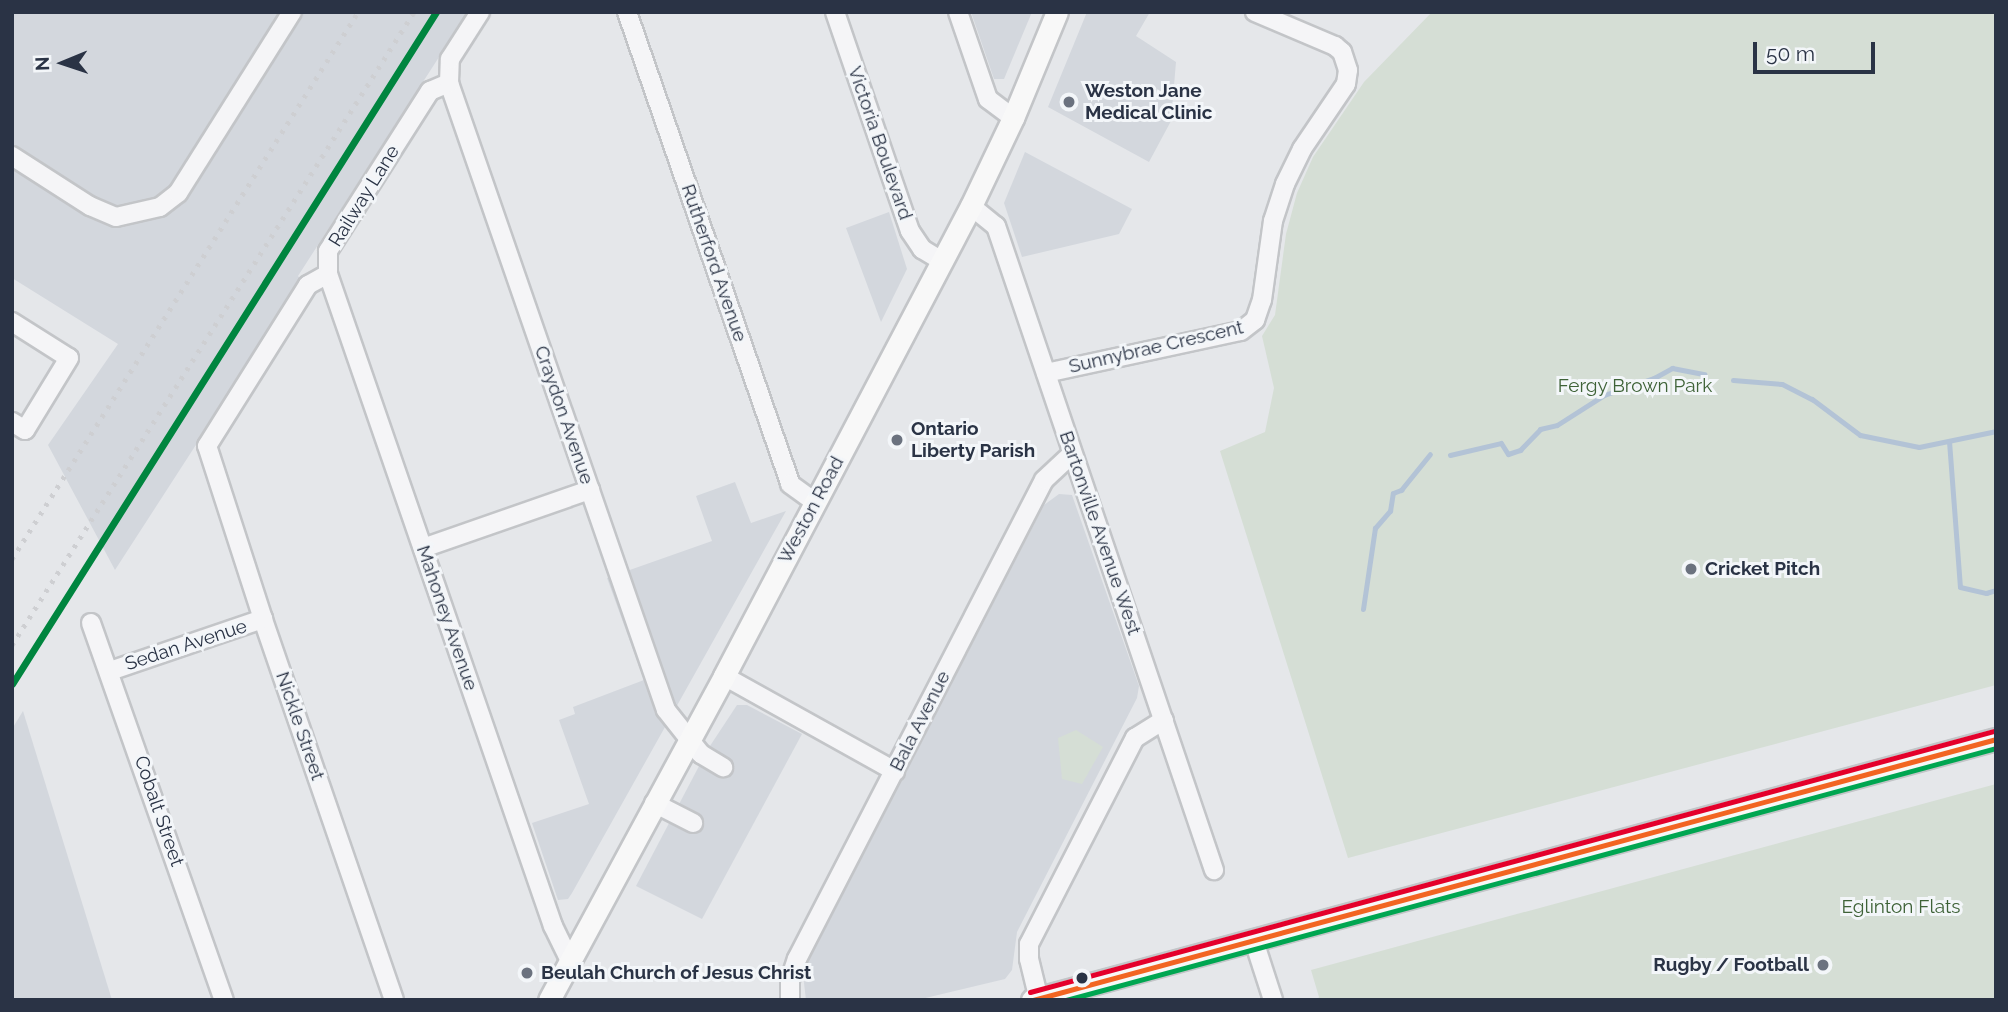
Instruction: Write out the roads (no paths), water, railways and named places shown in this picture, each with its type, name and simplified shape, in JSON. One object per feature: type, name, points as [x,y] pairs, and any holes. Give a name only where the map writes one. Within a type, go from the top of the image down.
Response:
[{"type":"main road","name":"Weston Road","points":[[550,1000],[971,206],[1013,118],[1057,12]]},
{"type":"main road","points":[[1037,999],[1996,739]]},
{"type":"street","points":[[12,156],[90,206],[117,217],[160,207],[178,193],[292,12]]},
{"type":"street","points":[[449,83],[450,59],[480,12]]},
{"type":"street","name":"Rutherford Avenue","points":[[627,12],[790,484],[816,502]]},
{"type":"street","name":"Victoria Boulevard","points":[[835,12],[910,231],[922,249],[942,261]]},
{"type":"street","points":[[958,12],[988,99],[1013,118]]},
{"type":"street","name":"Sunnybrae Crescent","points":[[1046,373],[1241,331],[1255,320],[1262,300],[1273,221],[1285,184],[1307,141],[1346,83],[1348,70],[1342,52],[1335,46],[1255,12]]},
{"type":"street","name":"Railway Lane","points":[[208,452],[210,437],[309,285],[328,274],[328,251],[430,91],[449,83]]},
{"type":"street","name":"Craydon Avenue","points":[[449,83],[666,710],[701,754],[723,767]]},
{"type":"street","name":"Bartonville Avenue West","points":[[971,206],[996,226],[1214,870]]},
{"type":"street","name":"Mahoney Avenue","points":[[328,274],[553,926],[570,961]]},
{"type":"street","points":[[12,322],[69,358],[25,430],[12,422]]},
{"type":"street","name":"Nickle Street","points":[[208,452],[394,1000]]},
{"type":"street","name":"Bala Avenue","points":[[790,1000],[793,969],[1044,480],[1072,454]]},
{"type":"street","points":[[423,548],[590,490]]},
{"type":"street","name":"Sedan Avenue","points":[[110,670],[263,619]]},
{"type":"street","name":"Cobalt Street","points":[[91,622],[224,1000]]},
{"type":"street","points":[[724,676],[895,771]]},
{"type":"street","points":[[1037,999],[1028,951],[1032,936],[1135,738],[1164,720]]},
{"type":"street","points":[[654,803],[693,824]]},
{"type":"street","points":[[1254,941],[1273,1000]]},
{"type":"waterway","points":[[1450,455],[1501,443],[1508,454],[1520,450],[1540,429],[1557,425],[1604,395],[1654,378],[1672,368],[1704,374]]},
{"type":"waterway","points":[[1733,380],[1782,384],[1812,399],[1860,435],[1919,447],[1996,431]]},
{"type":"waterway","points":[[1949,441],[1960,587],[1986,593],[1996,590]]},
{"type":"waterway","points":[[1363,609],[1375,528],[1390,511],[1393,493],[1401,490],[1430,454]]},
{"type":"railway","points":[[12,559],[358,12]]},
{"type":"railway","points":[[12,645],[414,12]]},
{"type":"place","name":"Weston Jane Medical Clinic","points":[[1069,102]]},
{"type":"place","name":"Ontario Liberty Parish","points":[[897,440]]},
{"type":"place","name":"Cricket Pitch","points":[[1691,569]]},
{"type":"place","name":"Rugby / Football","points":[[1823,965]]},
{"type":"place","name":"Beulah Church of Jesus Christ","points":[[527,973]]},
{"type":"park label","name":"Fergy Brown Park","points":[[1635,386]]},
{"type":"park label","name":"Eglinton Flats","points":[[1901,907]]}]
